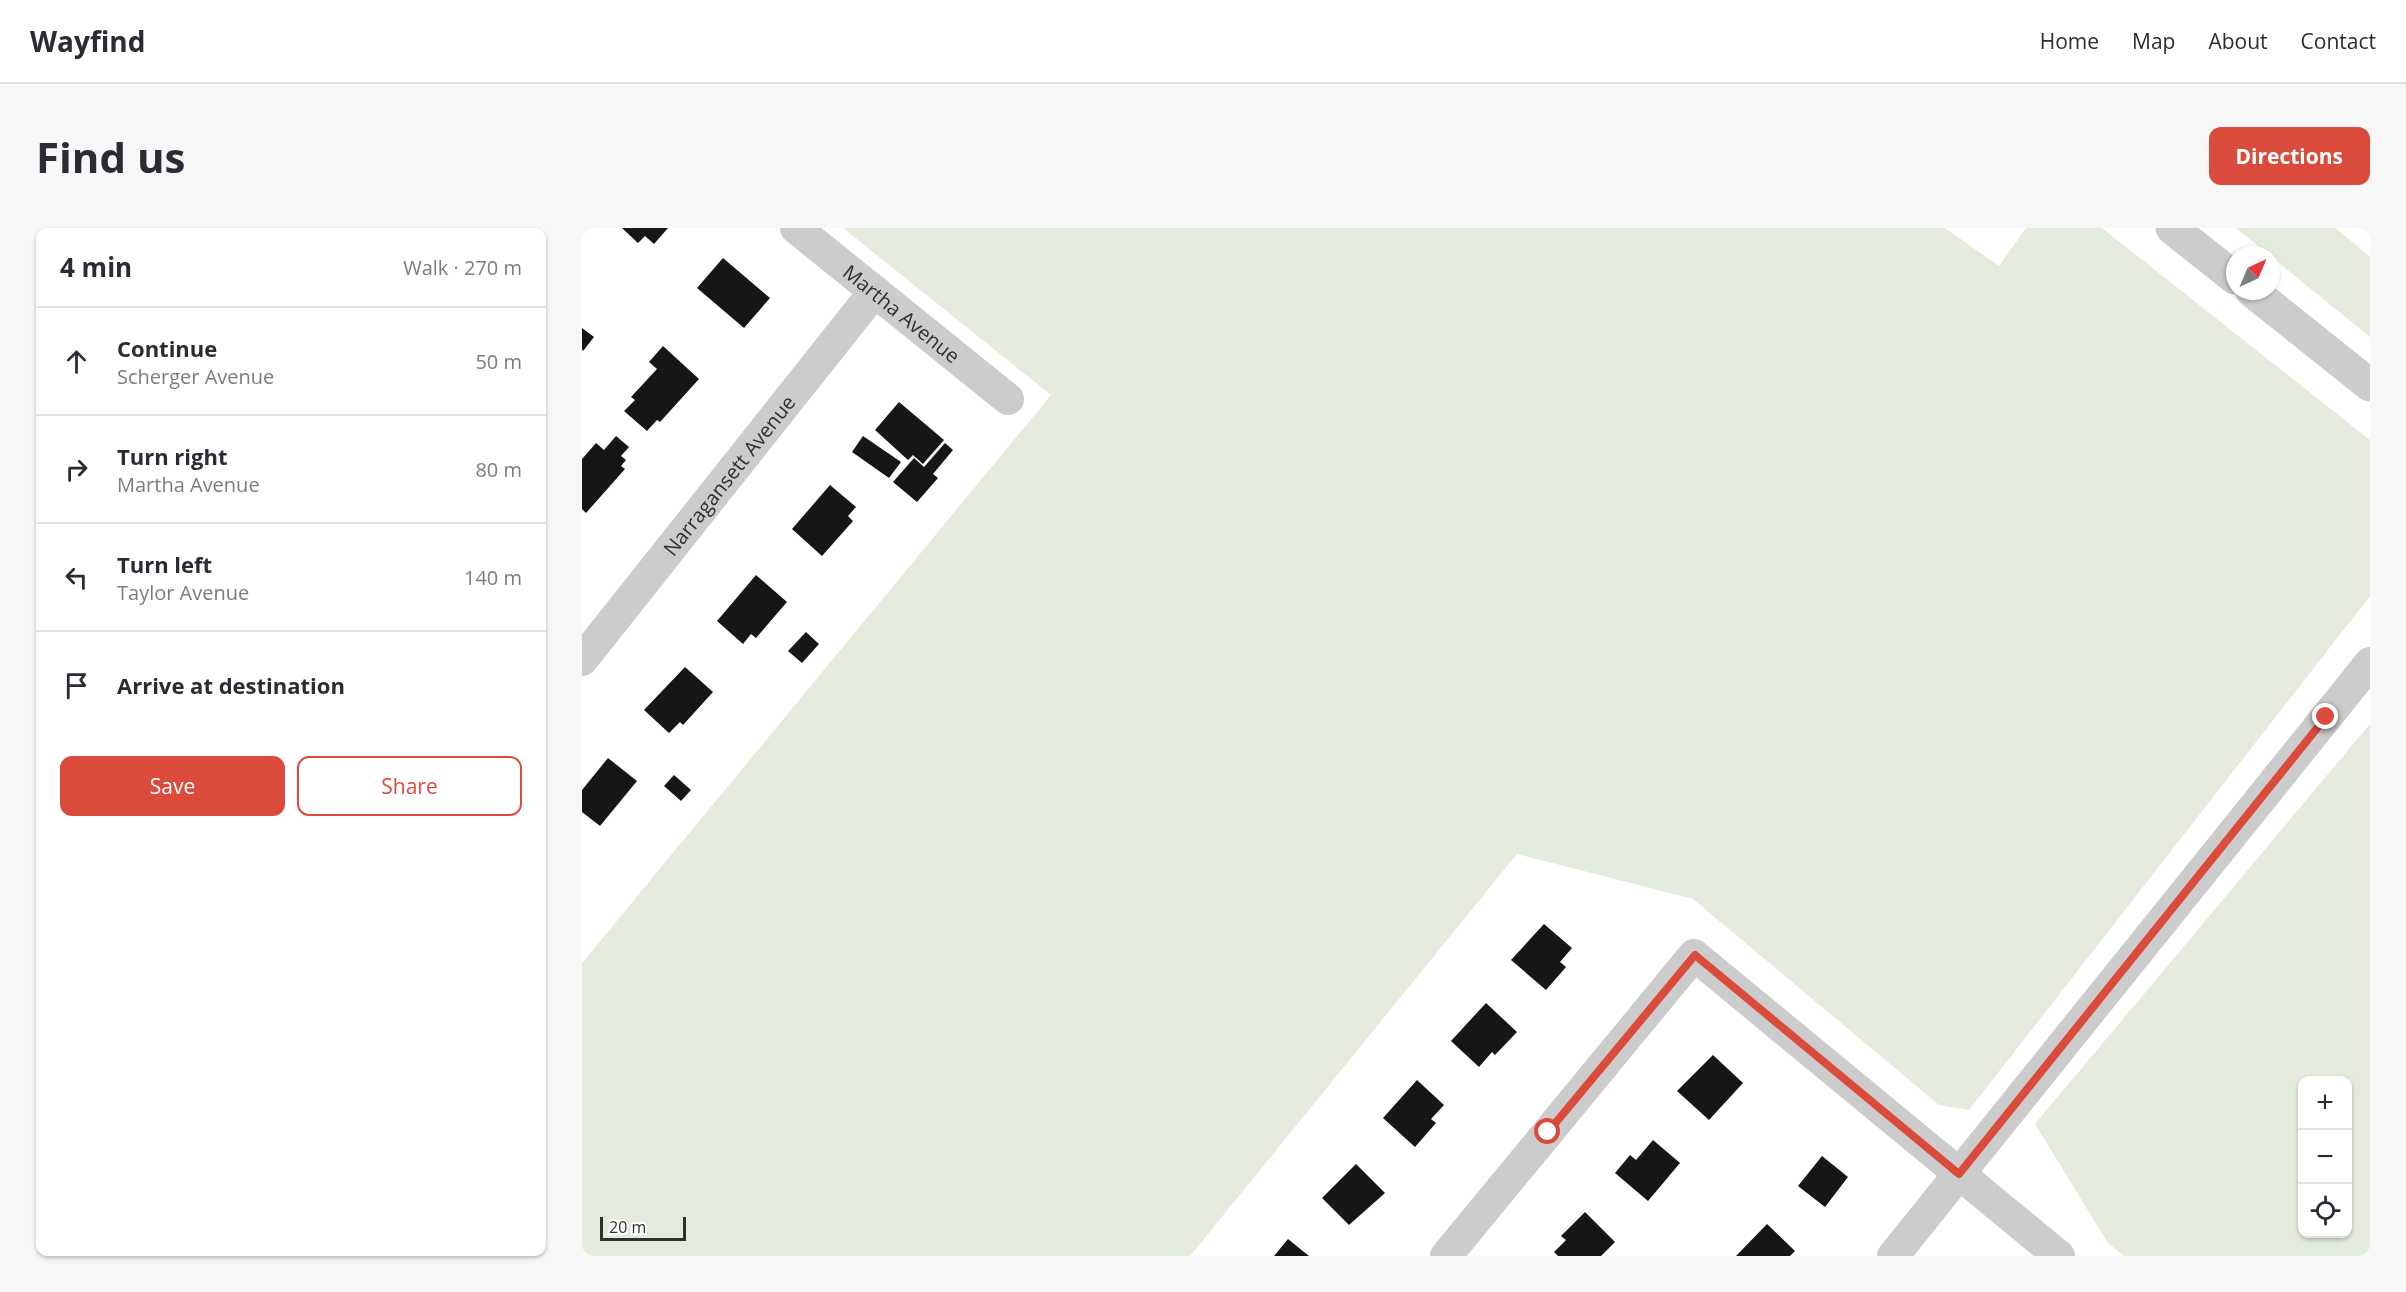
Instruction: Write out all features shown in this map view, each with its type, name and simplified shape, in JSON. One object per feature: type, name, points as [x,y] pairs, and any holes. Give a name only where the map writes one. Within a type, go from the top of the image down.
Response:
[{"type":"street","name":"Martha Avenue","points":[[796,228],[1008,399]]},
{"type":"street","points":[[2172,228],[2226,271]]},
{"type":"street","name":"Narragansett Avenue","points":[[582,660],[875,291]]},
{"type":"street","points":[[2263,300],[2370,385]]},
{"type":"street","points":[[1893,1256],[2370,663]]},
{"type":"street","points":[[1446,1256],[1695,955],[2059,1256]]},
{"type":"shaded area","points":[[843,228],[1945,228],[1999,266],[2026,228],[2102,228],[2370,440],[2370,596],[1969,1110],[1939,1105],[1693,899],[1517,854],[1190,1256],[582,1256],[582,963],[1051,395]]},
{"type":"shaded area","points":[[2236,228],[2336,228],[2370,257],[2370,337],[2280,264],[2280,246],[2258,246]]},
{"type":"shaded area","points":[[2370,724],[2370,1256],[2124,1256],[2108,1243],[2035,1124]]},
{"type":"building","points":[[622,228],[668,228],[654,244],[645,236],[638,243]]},
{"type":"building","points":[[723,258],[770,298],[744,328],[697,288]]},
{"type":"building","points":[[582,328],[594,337],[583,351],[582,349]]},
{"type":"building","points":[[663,346],[699,379],[660,422],[657,420],[647,431],[624,411],[635,400],[631,397],[657,369],[649,362]]},
{"type":"building","points":[[899,402],[944,440],[923,464],[913,455],[908,460],[875,430]]},
{"type":"building","points":[[616,436],[629,447],[621,456],[626,460],[621,466],[625,469],[586,513],[582,509],[582,459],[596,443],[604,450]]},
{"type":"building","points":[[863,436],[901,462],[889,478],[852,452]]},
{"type":"building","points":[[945,443],[953,450],[933,474],[938,478],[917,502],[893,482],[914,458],[924,467]]},
{"type":"building","points":[[830,485],[856,507],[848,516],[853,521],[822,556],[792,529]]},
{"type":"building","points":[[756,575],[787,602],[756,638],[751,634],[743,644],[717,621]]},
{"type":"building","points":[[806,632],[819,644],[802,663],[788,651]]},
{"type":"building","points":[[685,667],[713,692],[683,725],[680,722],[669,733],[644,710]]},
{"type":"building","points":[[608,758],[637,781],[600,826],[582,812],[582,790]]},
{"type":"building","points":[[674,775],[691,790],[681,801],[664,786]]},
{"type":"building","points":[[1544,924],[1572,948],[1560,962],[1566,967],[1546,990],[1511,960]]},
{"type":"building","points":[[1486,1003],[1517,1032],[1495,1055],[1492,1052],[1479,1067],[1451,1041]]},
{"type":"building","points":[[1713,1055],[1743,1083],[1709,1120],[1677,1091]]},
{"type":"building","points":[[1417,1080],[1444,1105],[1431,1119],[1436,1123],[1415,1147],[1383,1118]]},
{"type":"building","points":[[1653,1140],[1680,1163],[1648,1201],[1615,1173],[1630,1155],[1636,1160]]},
{"type":"building","points":[[1822,1156],[1848,1177],[1825,1207],[1798,1186]]},
{"type":"building","points":[[1356,1164],[1385,1193],[1349,1225],[1322,1198]]},
{"type":"building","points":[[1585,1212],[1615,1242],[1601,1256],[1558,1256],[1554,1252],[1566,1240],[1561,1236]]},
{"type":"building","points":[[1767,1224],[1795,1251],[1790,1256],[1736,1256]]},
{"type":"building","points":[[1288,1239],[1309,1256],[1274,1256]]},
{"type":"route","points":[[1548,1132],[1695,955],[1959,1174],[2326,717]]}]
